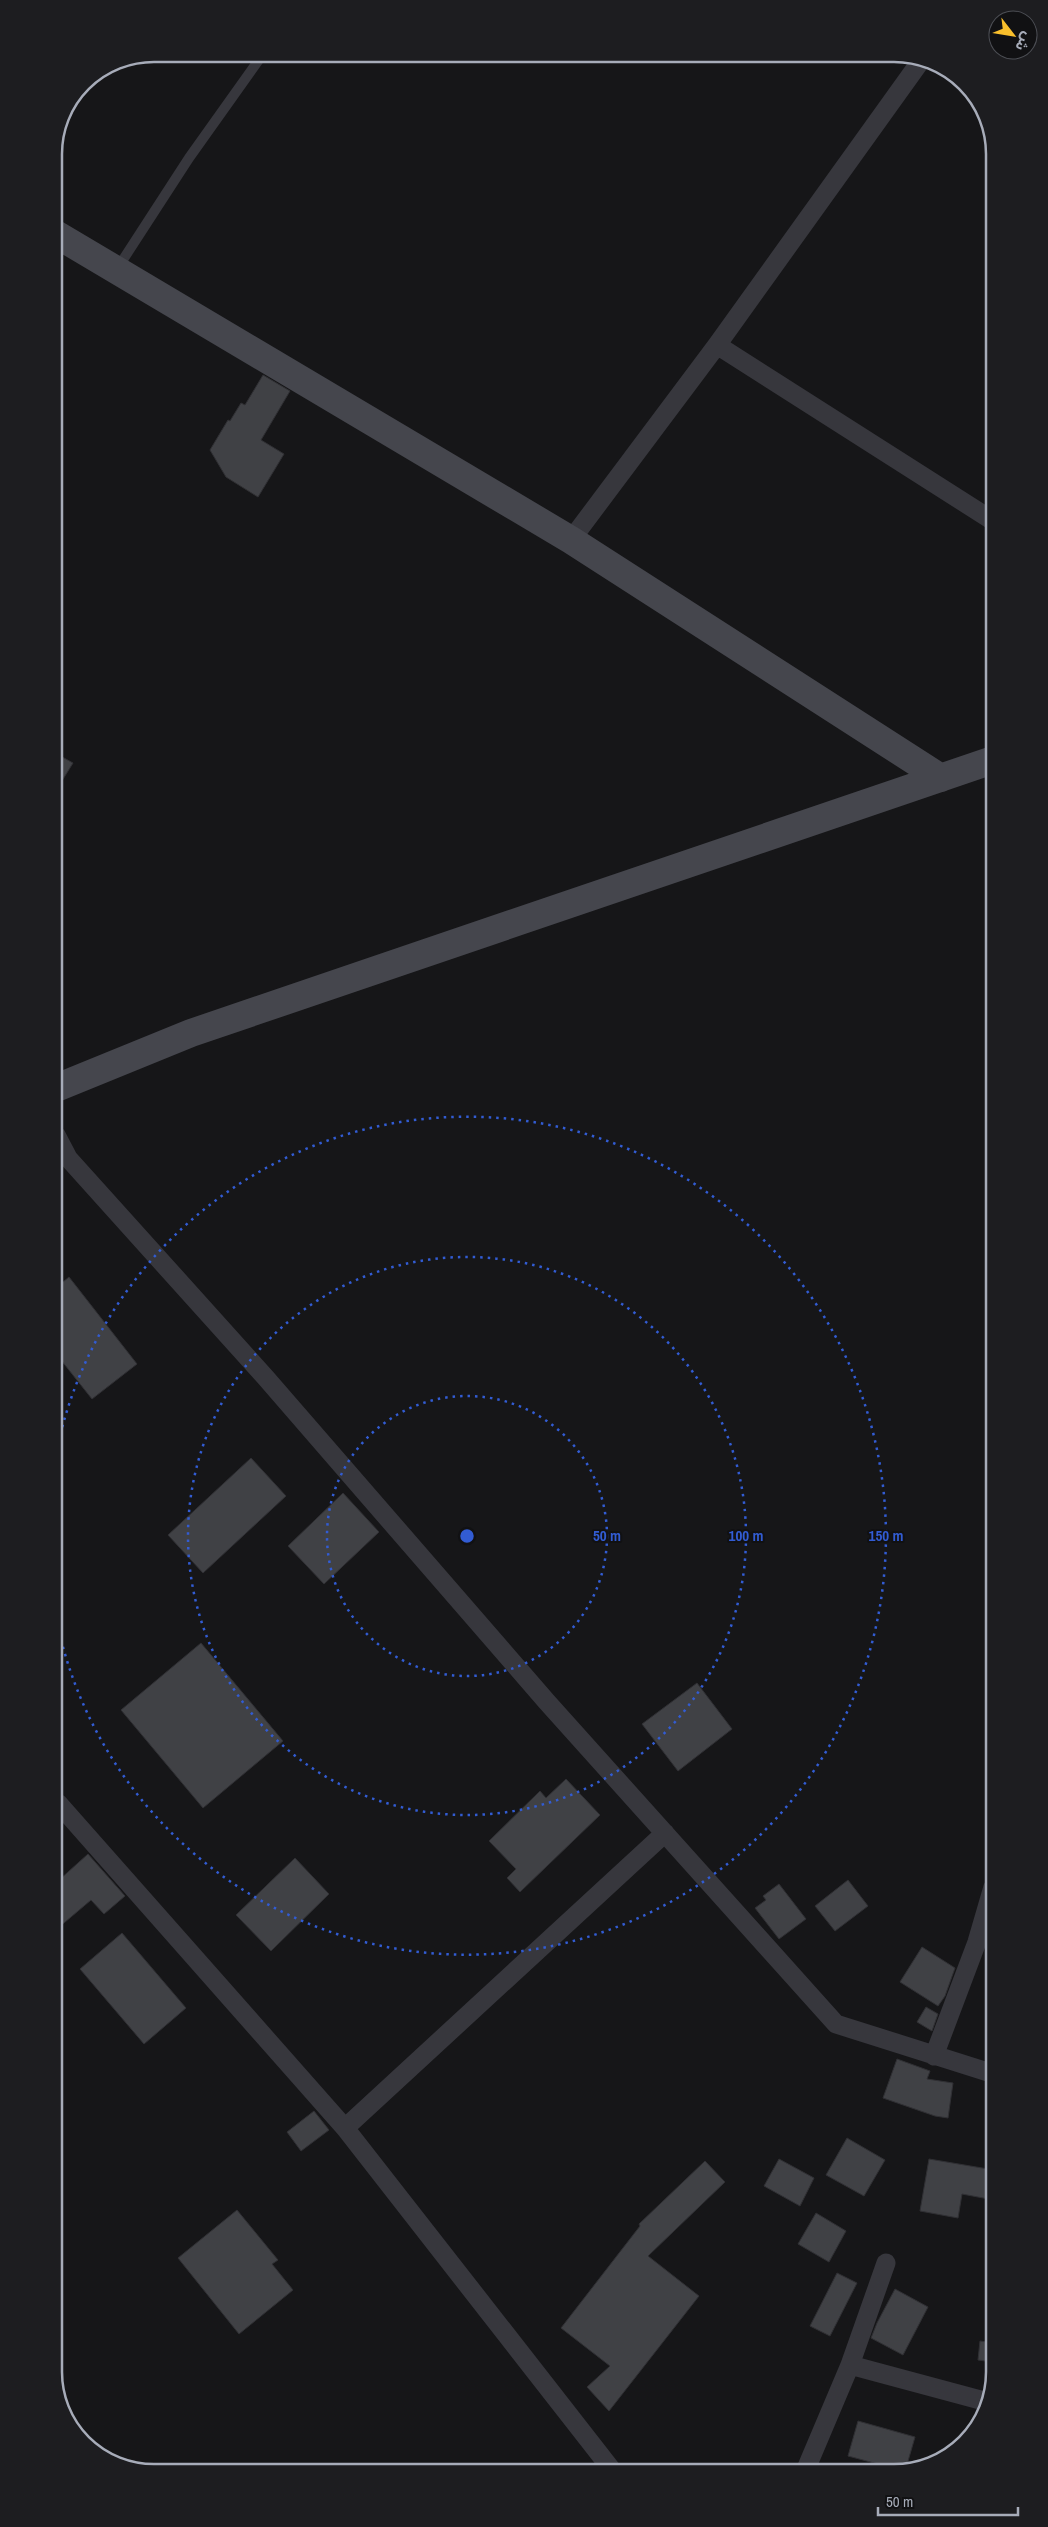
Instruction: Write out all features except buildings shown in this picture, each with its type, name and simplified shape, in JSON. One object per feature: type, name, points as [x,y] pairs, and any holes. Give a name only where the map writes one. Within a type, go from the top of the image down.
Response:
[{"type":"street","points":[[571,540],[717,345],[917,66]]},
{"type":"street","points":[[63,238],[571,540],[941,778]]},
{"type":"street","points":[[717,345],[986,516]]},
{"type":"street","points":[[63,1085],[191,1034],[986,762]]},
{"type":"street","points":[[63,1148],[68,1158],[266,1378],[547,1702],[836,2024],[986,2072]]},
{"type":"street","points":[[62,1808],[345,2128],[607,2464]]},
{"type":"street","points":[[345,2128],[665,1833]]},
{"type":"street","points":[[934,2056],[986,1910]]},
{"type":"street","points":[[808,2464],[850,2365],[886,2262]]},
{"type":"street","points":[[850,2365],[981,2400]]},
{"type":"lane","points":[[116,270],[189,158],[257,62]]}]
